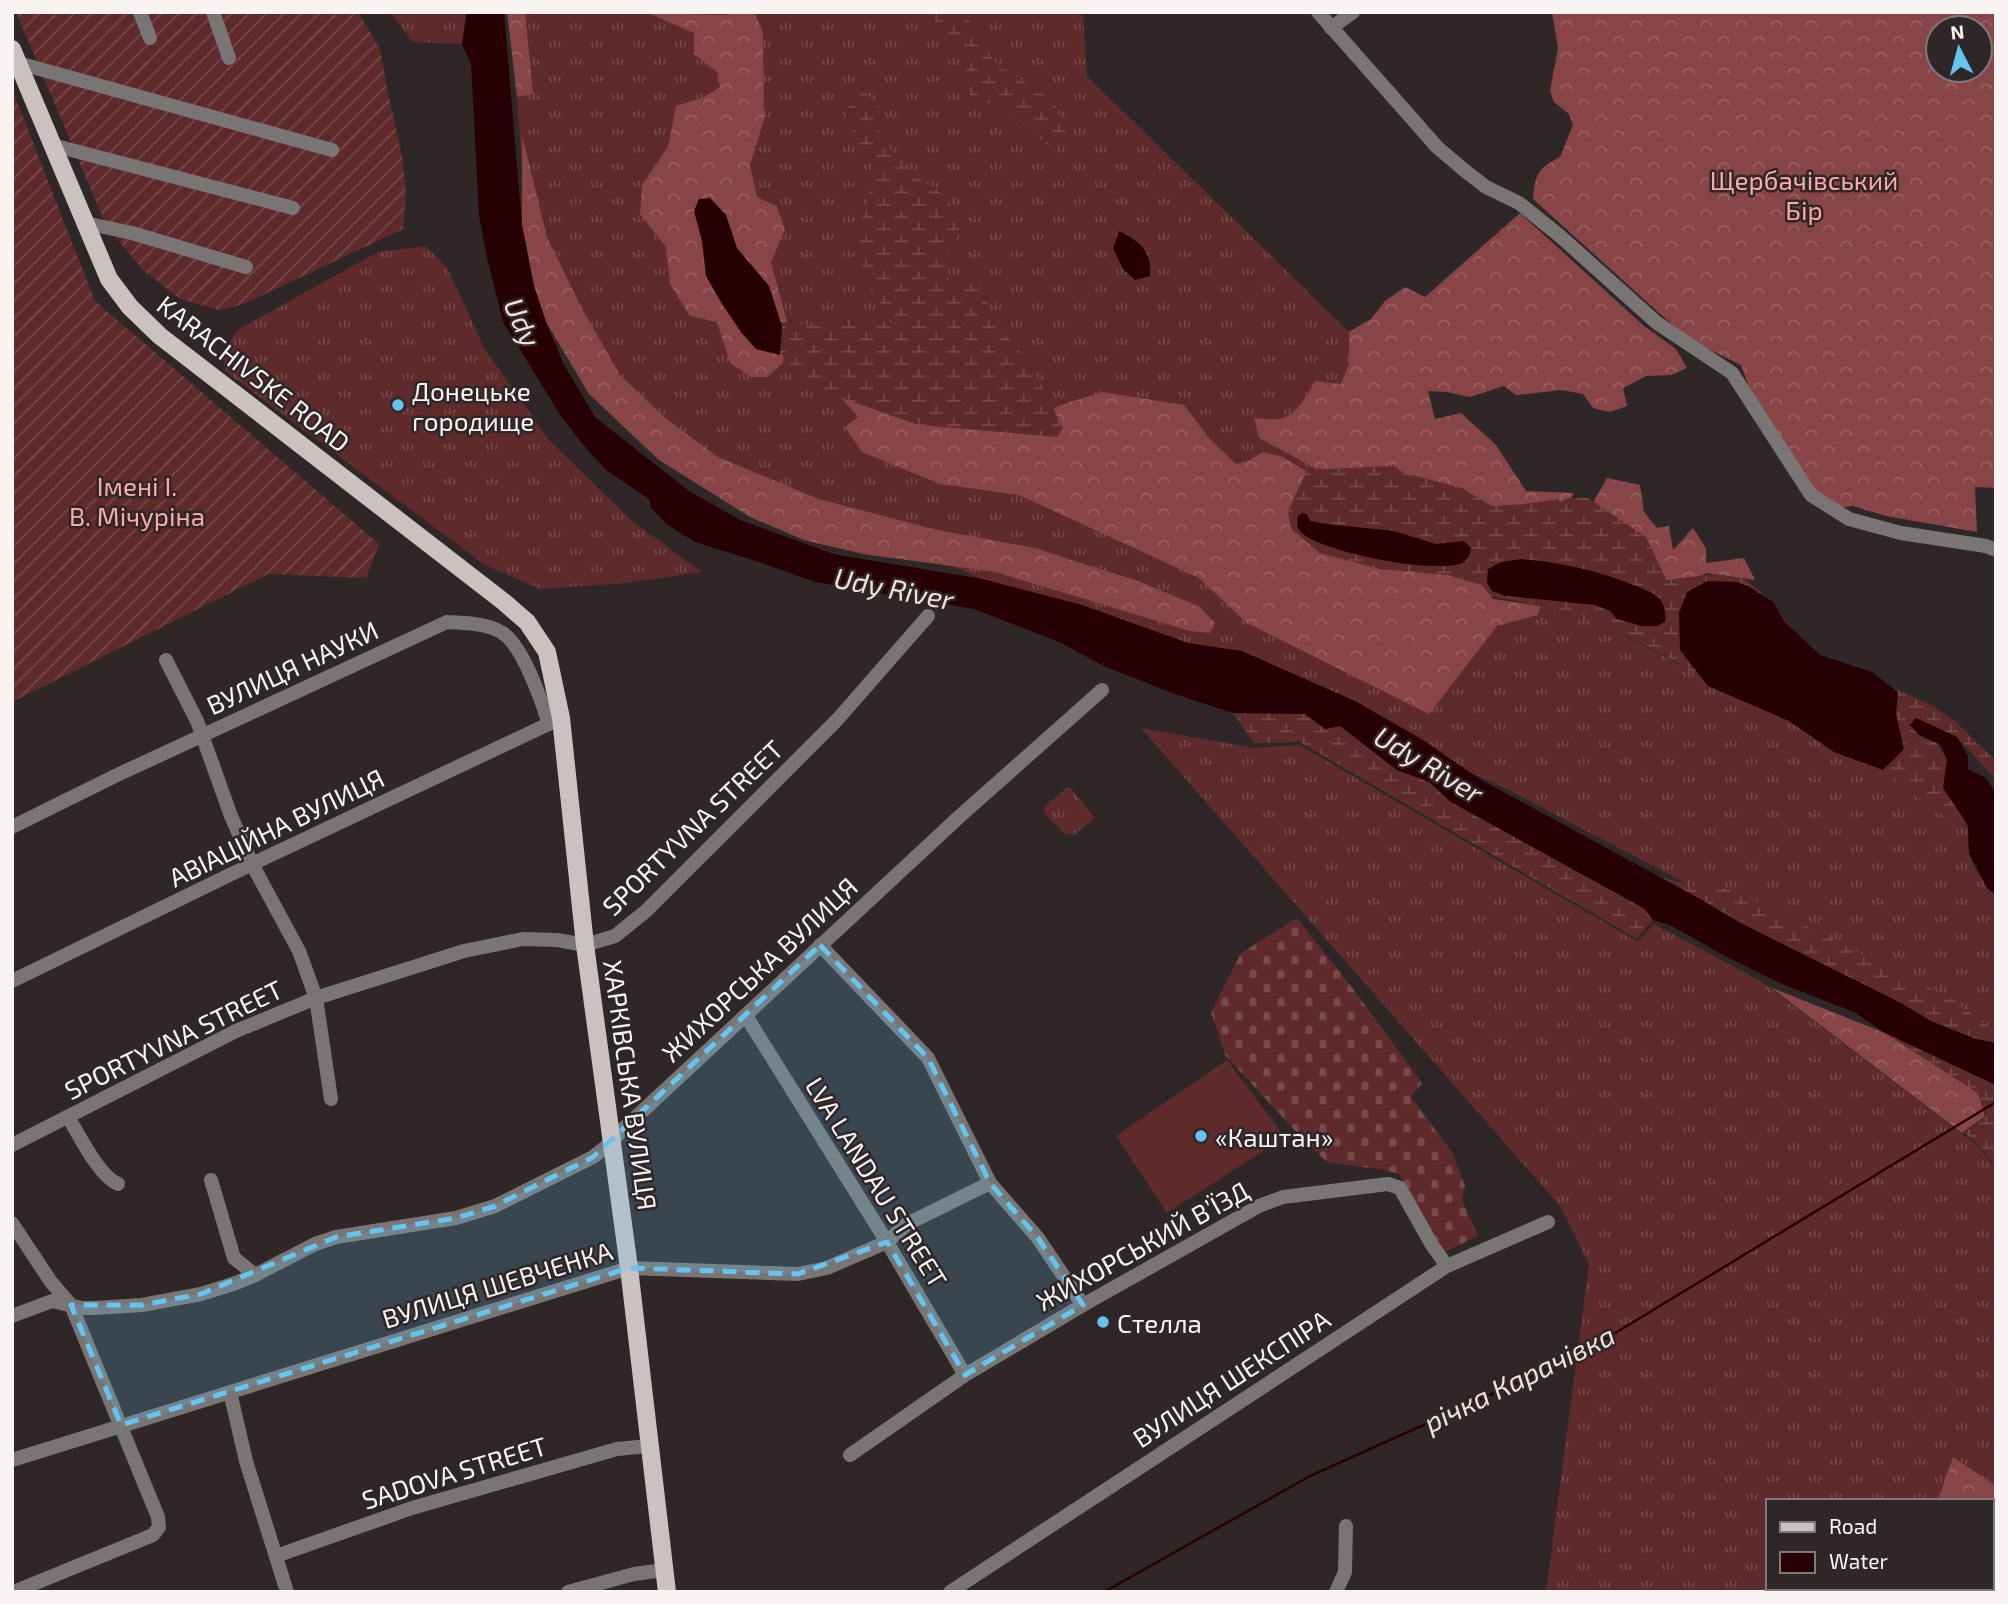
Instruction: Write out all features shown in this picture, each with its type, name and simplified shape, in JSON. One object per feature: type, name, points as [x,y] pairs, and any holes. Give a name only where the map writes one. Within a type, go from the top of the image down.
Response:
[{"type":"main road","name":"KARACHIVSKE ROAD","points":[[15,56],[109,279],[130,307],[160,336],[504,602]]},
{"type":"main road","name":"ХАРКІВСЬКА ВУЛИЦЯ","points":[[504,602],[527,622],[547,652],[629,1268],[667,1592]]},
{"type":"street","points":[[140,12],[150,37]]},
{"type":"street","points":[[213,12],[229,58]]},
{"type":"street","points":[[1318,12],[1437,147],[1486,187],[1519,203],[1657,323],[1732,373],[1811,495],[1849,519],[1901,533],[1986,546],[1996,550]]},
{"type":"street","points":[[1331,28],[1353,12]]},
{"type":"street","points":[[15,56],[332,150]]},
{"type":"street","points":[[52,145],[293,208]]},
{"type":"street","points":[[85,223],[132,233],[246,267]]},
{"type":"street","name":"SPORTYVNA STREET","points":[[12,1145],[236,1031],[316,998],[464,951],[523,939],[557,940],[585,946],[615,936],[646,911],[837,720],[928,616]]},
{"type":"street","name":"ВУЛИЦЯ НАУКИ","points":[[12,827],[447,622],[477,624],[503,633],[520,654],[555,721]]},
{"type":"street","points":[[166,660],[197,721],[231,816],[252,864],[299,951],[316,998],[331,1099]]},
{"type":"street","name":"ЖИХОРСЬКА ВУЛИЦЯ","points":[[12,1316],[46,1302],[96,1308],[142,1305],[201,1294],[255,1275],[315,1244],[336,1237],[456,1218],[495,1206],[593,1157],[960,816],[1102,690]]},
{"type":"street","name":"АВІАЦІЙНА ВУЛИЦЯ","points":[[12,981],[555,721]]},
{"type":"street","points":[[820,945],[928,1058],[990,1182],[1038,1238],[1083,1305]]},
{"type":"street","name":"LVA LANDAU STREET","points":[[746,1016],[887,1242],[965,1375]]},
{"type":"street","points":[[68,1117],[103,1172],[118,1184]]},
{"type":"street","points":[[211,1180],[234,1258],[255,1275]]},
{"type":"street","name":"ВУЛИЦЯ ШЕВЧЕНКА","points":[[12,1460],[629,1268],[798,1274],[827,1268],[887,1242],[907,1224],[990,1182]]},
{"type":"street","name":"ЖИХОРСЬКИЙ В’ЇЗД","points":[[850,1455],[965,1375],[1259,1206],[1283,1197],[1388,1184],[1400,1188],[1447,1266]]},
{"type":"street","name":"ВУЛИЦЯ ШЕКСПІРА","points":[[950,1592],[1447,1266],[1548,1222]]},
{"type":"street","points":[[12,1223],[51,1282],[71,1305],[158,1517],[159,1527],[153,1535],[16,1591]]},
{"type":"street","points":[[230,1392],[246,1461],[287,1592]]},
{"type":"street","name":"SADOVA STREET","points":[[276,1556],[412,1508],[617,1449],[649,1446]]},
{"type":"street","points":[[1336,1592],[1345,1572],[1346,1525]]},
{"type":"street","points":[[568,1592],[634,1574],[664,1570]]},
{"type":"highlighted area","points":[[820,945],[928,1058],[990,1183],[1038,1238],[1083,1305],[965,1375],[887,1242],[798,1274],[629,1268],[121,1425],[71,1305],[142,1305],[201,1294],[336,1237],[456,1218],[495,1206],[593,1157]]},
{"type":"green space","points":[[16,12],[358,12],[380,49],[402,156],[406,193],[403,229],[244,304],[220,310],[180,299],[144,271],[105,223]]},
{"type":"green space","points":[[390,12],[466,12],[462,44],[412,42]]},
{"type":"green space","points":[[507,12],[525,12],[533,94],[517,97]]},
{"type":"green space","points":[[517,12],[1083,12],[1087,76],[1349,332],[1349,364],[1341,384],[1418,460],[1487,583],[1493,599],[1497,626],[1538,615],[1541,606],[1608,626],[1698,675],[1873,762],[1960,813],[1967,828],[1973,863],[1996,895],[1996,1039],[1470,772],[1402,728],[1175,638],[982,579],[707,462],[597,359],[526,226],[517,97]]},
{"type":"green space","points":[[754,12],[763,32],[764,120],[750,165],[757,197],[777,206],[785,230],[771,262],[787,322],[783,363],[767,377],[751,377],[730,363],[717,322],[690,316],[670,284],[666,247],[640,214],[642,185],[668,147],[676,106],[704,97],[720,87],[718,73],[694,54],[694,33],[648,13],[724,15]]},
{"type":"green space","points":[[929,12],[961,12],[975,26],[995,62],[1053,101],[1066,131],[1056,152],[1004,109],[970,96],[961,45],[940,28]]},
{"type":"green space","name":"Щербачівський Бір","points":[[1552,12],[1996,12],[1996,488],[1975,487],[1977,532],[1886,516],[1853,506],[1833,508],[1808,482],[1753,398],[1741,365],[1688,339],[1533,199],[1539,173],[1546,165],[1560,157],[1573,125],[1569,114],[1554,102],[1550,91],[1558,48]]},
{"type":"green space","name":"Імені І. В. Мічуріна","points":[[12,89],[95,301],[379,544],[366,578],[268,574],[12,702]]},
{"type":"green space","points":[[864,91],[879,107],[879,137],[914,175],[948,198],[960,226],[943,265],[952,286],[977,284],[1001,329],[1026,358],[1046,393],[1063,428],[1057,437],[919,425],[847,400],[795,377],[780,351],[780,322],[813,326],[847,315],[899,324],[871,292],[852,236],[866,210],[873,166],[856,139],[845,111]]},
{"type":"green space","points":[[522,135],[547,237],[580,305],[620,375],[665,418],[718,457],[819,499],[933,529],[1034,548],[1141,582],[1200,607],[1215,623],[1210,633],[1190,631],[995,572],[863,554],[804,540],[750,517],[659,460],[589,394],[546,322],[534,286],[522,225]]},
{"type":"green space","points":[[1520,213],[1644,326],[1676,349],[1687,368],[1671,375],[1646,376],[1623,388],[1627,406],[1610,412],[1593,408],[1583,394],[1562,390],[1516,395],[1504,386],[1470,397],[1428,391],[1435,419],[1461,413],[1496,445],[1526,491],[1574,493],[1550,528],[1507,549],[1408,482],[1395,464],[1370,474],[1348,469],[1317,469],[1259,438],[1254,418],[1286,417],[1298,407],[1315,381],[1341,384],[1349,364],[1349,332],[1371,319],[1385,301],[1405,287],[1425,297]]},
{"type":"green space","name":"Донецьке городище","points":[[425,246],[447,267],[484,348],[549,440],[632,521],[702,572],[627,583],[540,589],[485,565],[225,371],[223,351],[239,329],[378,252]]},
{"type":"green space","points":[[1102,392],[1184,405],[1208,437],[1236,464],[1248,461],[1263,452],[1283,457],[1309,473],[1320,553],[1382,569],[1451,572],[1482,582],[1493,599],[1541,606],[1538,615],[1497,626],[1429,714],[1247,623],[1199,578],[1019,495],[940,484],[862,452],[845,427],[858,417],[841,397],[919,424],[1035,417],[1061,405]]},
{"type":"green space","points":[[1390,466],[1405,473],[1462,488],[1492,506],[1588,498],[1646,537],[1666,580],[1714,574],[1745,579],[1769,600],[1793,630],[1820,655],[1933,706],[1956,722],[1996,761],[1996,780],[1957,737],[1917,720],[1937,743],[1947,760],[1964,813],[1951,821],[1873,762],[1738,699],[1611,627],[1541,606],[1491,596],[1482,585],[1447,575],[1380,569],[1320,553],[1291,529],[1288,511],[1308,468]]},
{"type":"green space","points":[[1607,478],[1640,485],[1644,512],[1657,528],[1669,526],[1673,550],[1693,528],[1706,548],[1706,563],[1744,558],[1755,580],[1707,573],[1682,585],[1666,580],[1646,537],[1592,505]]},
{"type":"green space","points":[[1233,713],[1305,714],[1325,729],[1340,726],[1397,770],[1429,782],[1451,802],[1645,909],[1653,920],[1637,939],[1300,742],[1254,743]]},
{"type":"green space","points":[[1141,728],[1254,748],[1299,745],[1638,942],[1654,924],[1762,982],[1977,1145],[1996,1170],[1996,1592],[1546,1592],[1589,1264],[1560,1206]]},
{"type":"green space","points":[[1069,786],[1095,818],[1074,835],[1064,833],[1044,812],[1044,807]]},
{"type":"green space","points":[[1659,877],[1700,887],[1731,889],[1954,1000],[1996,1033],[1996,1043],[1935,1026]]},
{"type":"green space","points":[[1297,918],[1422,1083],[1411,1097],[1453,1154],[1465,1186],[1462,1200],[1478,1236],[1444,1252],[1399,1174],[1327,1162],[1225,1055],[1211,1012],[1241,953]]},
{"type":"green space","points":[[1770,987],[1885,1033],[1978,1093],[1985,1116],[1962,1133]]},
{"type":"green space","points":[[1885,1033],[1996,1085],[1996,1168],[1978,1144],[1964,1133],[1986,1116],[1978,1093]]},
{"type":"green space","name":"«Каштан»","points":[[1227,1060],[1285,1137],[1167,1213],[1116,1136]]},
{"type":"green space","points":[[1953,1457],[1996,1486],[1996,1592],[1991,1592],[1994,1590],[1994,1499],[1938,1499]]},
{"type":"water","points":[[467,12],[504,12],[522,225],[534,286],[564,365],[595,417],[689,491],[740,520],[833,554],[982,579],[1082,605],[1188,643],[1242,651],[1355,701],[1423,740],[1478,778],[1736,921],[1901,1003],[1931,1021],[1976,1039],[1996,1043],[1996,1085],[1885,1033],[1854,1012],[1782,984],[1670,925],[1653,920],[1645,909],[1451,802],[1429,782],[1397,770],[1340,726],[1325,729],[1305,714],[1233,713],[1104,666],[1059,642],[974,609],[815,582],[695,542],[669,526],[652,509],[649,499],[606,470],[585,447],[561,416],[503,322],[479,215],[471,64],[462,44]]},
{"type":"water","points":[[710,198],[726,215],[737,248],[769,286],[782,326],[780,355],[756,349],[741,332],[706,276],[702,241],[694,211],[699,199]]},
{"type":"water","points":[[1119,231],[1143,248],[1149,260],[1150,276],[1135,280],[1123,269],[1113,248]]},
{"type":"water","points":[[1307,514],[1310,521],[1394,531],[1436,544],[1464,541],[1471,548],[1464,562],[1451,566],[1380,560],[1330,547],[1311,539],[1297,526],[1298,516]]},
{"type":"water","points":[[1521,559],[1585,570],[1646,590],[1658,597],[1662,603],[1665,622],[1657,626],[1642,626],[1617,619],[1610,611],[1595,605],[1506,596],[1492,591],[1487,583],[1488,569],[1501,562]]},
{"type":"water","points":[[1707,581],[1737,582],[1748,586],[1773,602],[1785,622],[1820,655],[1872,672],[1898,692],[1896,714],[1904,749],[1883,770],[1834,752],[1789,721],[1708,686],[1680,650],[1679,613],[1687,592]]},
{"type":"water","points":[[1916,718],[1957,737],[1968,756],[1968,769],[1986,778],[1996,794],[1996,895],[1987,888],[1969,853],[1968,825],[1943,788],[1947,760],[1941,745],[1919,735],[1910,725]]},
{"type":"waterway","name":"річка Карачівка","points":[[1104,1592],[1310,1476],[1579,1355],[1996,1102]]},
{"type":"place","name":"Донецьке городище","points":[[398,405]]},
{"type":"place","name":"«Каштан»","points":[[1201,1136]]},
{"type":"place","name":"Стелла","points":[[1103,1322]]},
{"type":"water label","name":"Udy","points":[[523,322]]},
{"type":"water label","name":"Udy River","points":[[894,588]]},
{"type":"water label","name":"Udy River","points":[[1429,764]]}]
